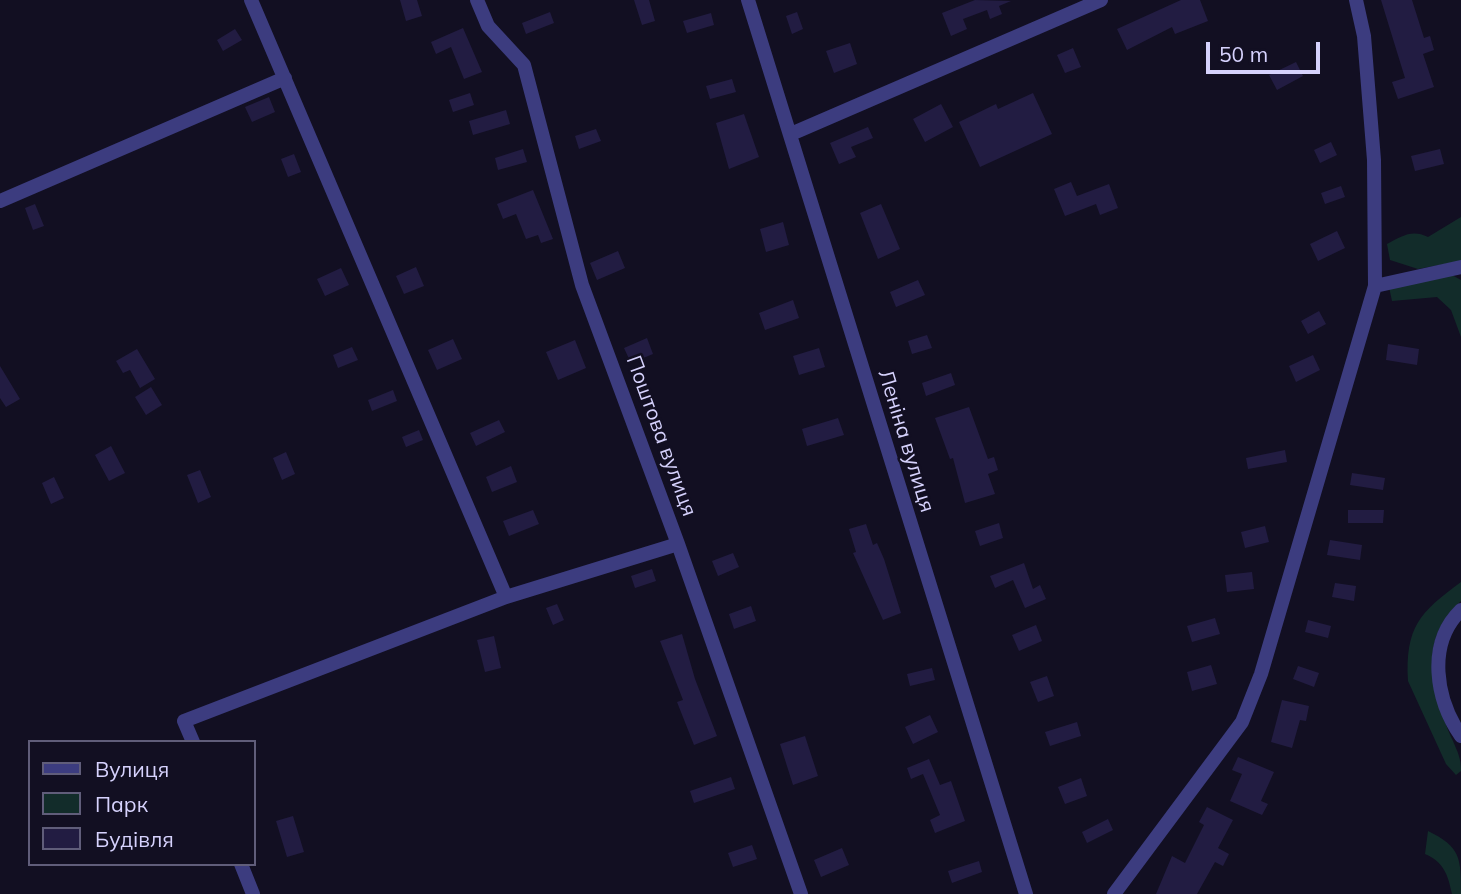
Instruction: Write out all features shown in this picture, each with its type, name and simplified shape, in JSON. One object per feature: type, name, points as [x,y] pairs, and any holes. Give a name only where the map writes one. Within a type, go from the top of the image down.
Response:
[{"type":"street","points":[[251,0],[506,597]]},
{"type":"street","name":"Поштова вулиця","points":[[477,0],[488,26],[524,65],[582,285],[678,544],[801,894]]},
{"type":"street","name":"Леніна вулиця","points":[[748,0],[1026,894]]},
{"type":"street","points":[[791,134],[1101,0]]},
{"type":"street","points":[[1114,894],[1242,722],[1261,674],[1375,286],[1374,160],[1364,36],[1356,0]]},
{"type":"street","points":[[0,201],[285,78]]},
{"type":"street","points":[[1375,286],[1461,267]]},
{"type":"street","points":[[192,740],[184,721],[506,597],[678,544]]},
{"type":"street","points":[[1461,610],[1447,628],[1436,672],[1461,736]]},
{"type":"street","points":[[242,866],[253,894]]},
{"type":"green space","points":[[1461,217],[1461,261],[1418,269],[1390,260],[1387,244],[1412,234],[1428,237]]},
{"type":"green space","points":[[1450,274],[1461,280],[1461,337],[1451,310],[1437,297],[1392,301],[1389,287]]},
{"type":"green space","points":[[1461,582],[1461,601],[1447,616],[1438,633],[1432,668],[1439,704],[1460,759],[1461,771],[1456,775],[1446,764],[1408,681],[1408,662],[1409,647],[1418,622],[1425,612]]},
{"type":"green space","points":[[1428,831],[1447,843],[1457,855],[1461,894],[1452,894],[1444,870],[1437,861],[1425,854]]},
{"type":"building","points":[[400,0],[417,0],[422,16],[406,21]]},
{"type":"building","points":[[634,0],[649,0],[655,21],[642,25]]},
{"type":"building","points":[[975,0],[1011,1],[999,6],[1002,14],[990,19],[987,10],[963,19],[967,29],[951,36],[942,13]]},
{"type":"building","points":[[1181,0],[1200,0],[1208,21],[1175,34],[1172,27],[1127,50],[1117,29]]},
{"type":"building","points":[[1381,0],[1412,0],[1424,38],[1430,36],[1434,50],[1423,54],[1434,87],[1398,99],[1392,82],[1405,78]]},
{"type":"building","points":[[550,12],[554,23],[526,34],[522,23]]},
{"type":"building","points":[[797,12],[803,29],[792,34],[786,16]]},
{"type":"building","points":[[711,13],[714,25],[687,33],[683,21]]},
{"type":"building","points":[[463,28],[482,72],[464,79],[451,47],[436,54],[431,42]]},
{"type":"building","points":[[235,29],[242,40],[223,51],[217,40]]},
{"type":"building","points":[[850,43],[857,64],[834,73],[826,51]]},
{"type":"building","points":[[1073,48],[1081,67],[1065,73],[1057,55]]},
{"type":"building","points":[[1296,62],[1303,76],[1277,90],[1269,75]]},
{"type":"building","points":[[732,79],[736,92],[710,99],[706,86]]},
{"type":"building","points":[[470,93],[474,105],[453,112],[449,100]]},
{"type":"building","points":[[1033,93],[1052,134],[980,167],[959,122],[996,104],[998,109]]},
{"type":"building","points":[[269,97],[275,112],[252,122],[245,107]]},
{"type":"building","points":[[941,104],[953,127],[925,142],[913,119]]},
{"type":"building","points":[[506,110],[510,124],[473,135],[469,121]]},
{"type":"building","points":[[744,114],[759,157],[729,169],[716,123]]},
{"type":"building","points":[[868,127],[873,138],[851,147],[856,157],[839,164],[830,143]]},
{"type":"building","points":[[596,129],[601,141],[579,149],[575,136]]},
{"type":"building","points":[[1331,142],[1337,155],[1320,163],[1314,150]]},
{"type":"building","points":[[523,149],[527,162],[498,170],[495,158]]},
{"type":"building","points":[[1440,149],[1444,164],[1415,171],[1411,156]]},
{"type":"building","points":[[294,154],[301,172],[288,177],[281,159]]},
{"type":"building","points":[[1071,182],[1077,196],[1109,184],[1118,208],[1100,215],[1096,204],[1065,216],[1054,189]]},
{"type":"building","points":[[1341,186],[1345,197],[1325,204],[1321,193]]},
{"type":"building","points":[[533,190],[553,239],[541,243],[538,235],[526,239],[516,214],[503,219],[497,204]]},
{"type":"building","points":[[35,204],[44,226],[33,230],[25,208]]},
{"type":"building","points":[[881,204],[900,249],[878,259],[860,213]]},
{"type":"building","points":[[783,222],[789,245],[766,252],[760,229]]},
{"type":"building","points":[[1337,231],[1345,248],[1318,261],[1310,244]]},
{"type":"building","points":[[618,251],[625,268],[597,280],[590,263]]},
{"type":"building","points":[[416,267],[424,286],[404,294],[396,276]]},
{"type":"building","points":[[341,268],[349,285],[325,296],[317,279]]},
{"type":"building","points":[[918,280],[925,295],[896,307],[890,292]]},
{"type":"building","points":[[793,300],[799,318],[765,330],[759,313]]},
{"type":"building","points":[[1319,311],[1326,324],[1308,334],[1301,321]]},
{"type":"building","points":[[927,335],[932,348],[912,354],[908,341]]},
{"type":"building","points":[[647,338],[653,354],[631,363],[624,348]]},
{"type":"building","points":[[453,339],[462,359],[437,370],[428,350]]},
{"type":"building","points":[[575,340],[586,368],[558,380],[546,352]]},
{"type":"building","points":[[1388,344],[1419,349],[1417,365],[1386,360]]},
{"type":"building","points":[[352,347],[358,360],[338,368],[333,355]]},
{"type":"building","points":[[819,348],[825,367],[799,375],[793,356]]},
{"type":"building","points":[[137,349],[155,379],[140,388],[130,370],[123,373],[116,361]]},
{"type":"building","points":[[1313,355],[1320,370],[1296,382],[1289,366]]},
{"type":"building","points":[[0,366],[20,399],[6,407],[0,398]]},
{"type":"building","points":[[951,373],[955,385],[926,396],[922,383]]},
{"type":"building","points":[[151,387],[162,405],[146,415],[135,397]]},
{"type":"building","points":[[393,390],[397,401],[372,411],[368,400]]},
{"type":"building","points":[[969,407],[988,459],[994,457],[998,470],[988,474],[995,494],[965,503],[953,458],[950,459],[935,418]]},
{"type":"building","points":[[838,418],[844,435],[807,446],[802,429]]},
{"type":"building","points":[[499,420],[505,432],[476,446],[470,433]]},
{"type":"building","points":[[419,430],[423,440],[406,447],[402,437]]},
{"type":"building","points":[[111,446],[125,473],[109,481],[95,455]]},
{"type":"building","points":[[1285,450],[1287,462],[1248,469],[1246,458]]},
{"type":"building","points":[[286,452],[295,474],[282,480],[273,458]]},
{"type":"building","points":[[511,466],[517,482],[492,492],[486,477]]},
{"type":"building","points":[[200,470],[211,497],[198,503],[187,475]]},
{"type":"building","points":[[1352,473],[1385,478],[1383,490],[1350,485]]},
{"type":"building","points":[[54,477],[64,498],[51,504],[42,483]]},
{"type":"building","points":[[533,510],[539,524],[509,536],[503,521]]},
{"type":"building","points":[[1348,510],[1384,510],[1383,523],[1348,523]]},
{"type":"building","points":[[999,523],[1003,538],[980,546],[975,531]]},
{"type":"building","points":[[866,524],[873,545],[877,543],[884,559],[901,613],[883,620],[853,553],[856,552],[849,529]]},
{"type":"building","points":[[1265,526],[1269,542],[1245,548],[1241,532]]},
{"type":"building","points":[[1330,540],[1362,545],[1360,560],[1327,555]]},
{"type":"building","points":[[733,553],[739,567],[718,576],[712,561]]},
{"type":"building","points":[[1024,563],[1033,589],[1040,585],[1046,599],[1025,608],[1013,580],[995,588],[990,576]]},
{"type":"building","points":[[652,569],[656,581],[635,588],[631,576]]},
{"type":"building","points":[[1252,572],[1254,589],[1227,592],[1225,575]]},
{"type":"building","points":[[1335,583],[1356,586],[1354,601],[1332,597]]},
{"type":"building","points":[[557,604],[564,620],[553,625],[546,608]]},
{"type":"building","points":[[751,606],[756,621],[734,629],[729,614]]},
{"type":"building","points":[[1215,618],[1220,634],[1192,642],[1187,626]]},
{"type":"building","points":[[1308,620],[1331,626],[1328,638],[1305,632]]},
{"type":"building","points":[[1036,625],[1042,641],[1019,651],[1012,635]]},
{"type":"building","points":[[682,634],[695,679],[717,736],[694,745],[677,702],[683,700],[660,641]]},
{"type":"building","points":[[494,636],[501,668],[485,672],[477,640]]},
{"type":"building","points":[[1211,665],[1217,684],[1192,691],[1187,672]]},
{"type":"building","points":[[1298,666],[1319,673],[1314,687],[1293,679]]},
{"type":"building","points":[[932,668],[935,680],[910,686],[907,674]]},
{"type":"building","points":[[1047,676],[1054,696],[1038,702],[1030,682]]},
{"type":"building","points":[[1282,700],[1309,706],[1306,721],[1300,720],[1292,748],[1271,742]]},
{"type":"building","points":[[930,715],[938,732],[913,744],[905,727]]},
{"type":"building","points":[[1077,722],[1081,736],[1050,746],[1045,732]]},
{"type":"building","points":[[805,736],[818,776],[793,785],[780,744]]},
{"type":"building","points":[[1238,757],[1274,772],[1261,801],[1268,804],[1262,815],[1230,801],[1242,774],[1232,770]]},
{"type":"building","points":[[929,759],[940,785],[951,781],[965,821],[935,833],[930,820],[940,815],[923,774],[911,779],[907,768]]},
{"type":"building","points":[[731,777],[735,789],[694,803],[690,791]]},
{"type":"building","points":[[1081,778],[1087,796],[1065,804],[1058,787]]},
{"type":"building","points":[[1207,807],[1233,820],[1218,848],[1229,854],[1223,866],[1215,862],[1197,894],[1156,894],[1172,856],[1185,863],[1204,825],[1199,822]]},
{"type":"building","points":[[293,816],[304,852],[287,857],[276,821]]},
{"type":"building","points":[[1108,819],[1113,830],[1087,843],[1082,832]]},
{"type":"building","points":[[752,845],[757,859],[733,867],[728,853]]},
{"type":"building","points":[[842,848],[849,865],[821,877],[814,860]]},
{"type":"building","points":[[979,861],[982,872],[952,883],[948,871]]}]
